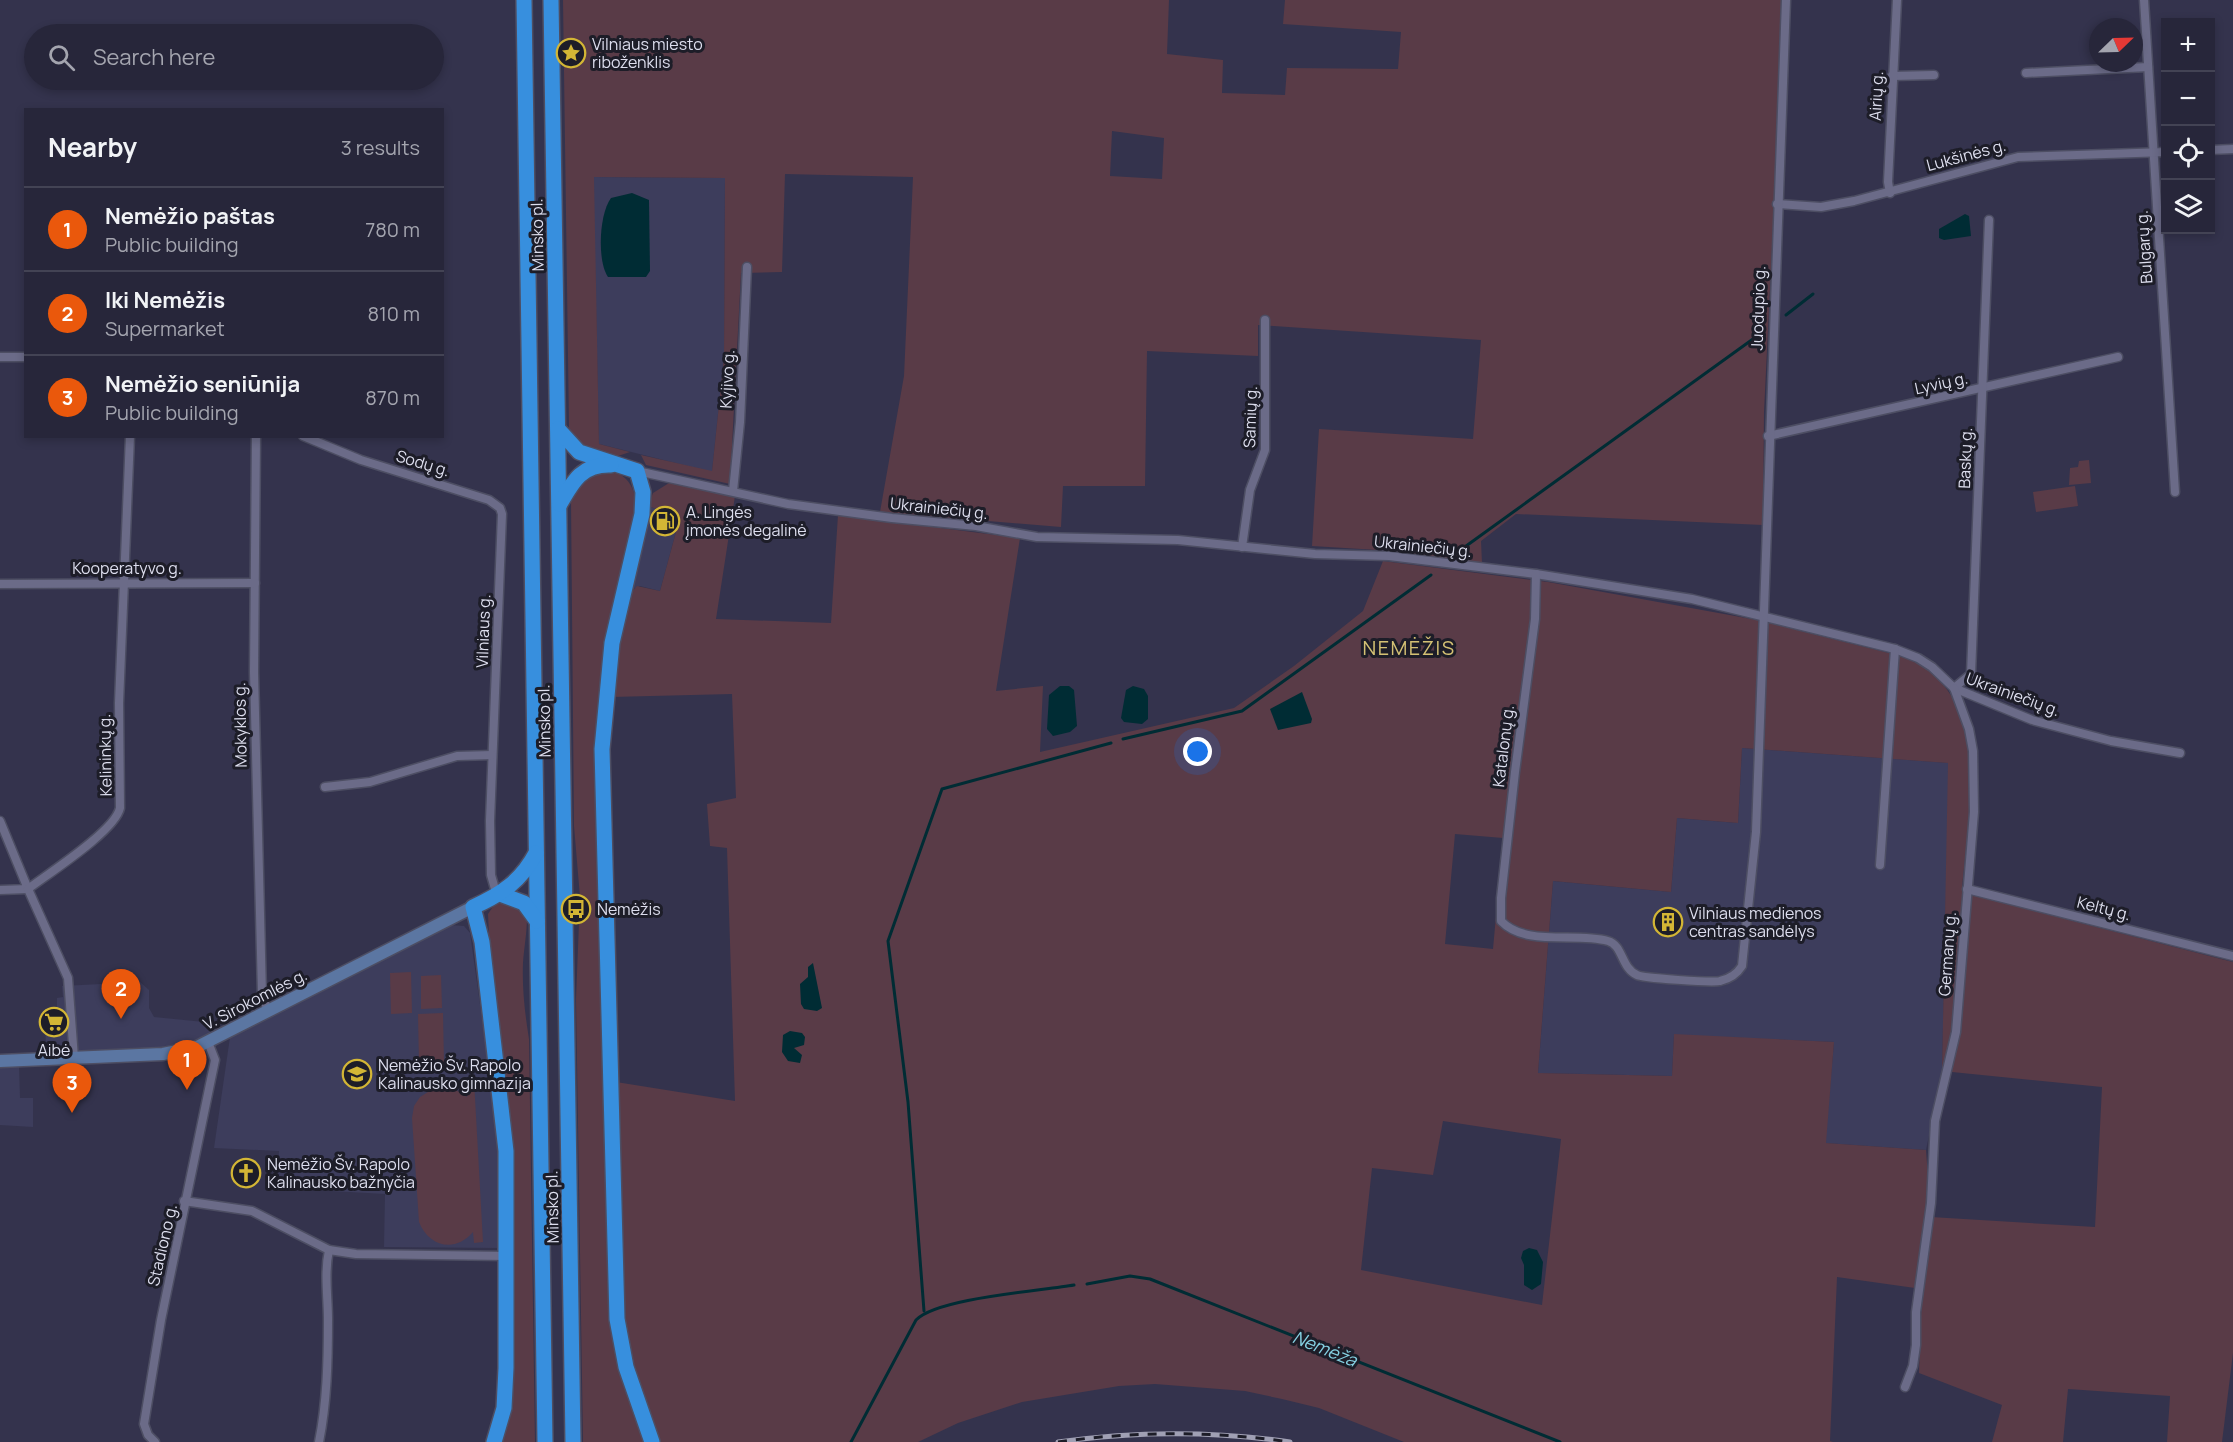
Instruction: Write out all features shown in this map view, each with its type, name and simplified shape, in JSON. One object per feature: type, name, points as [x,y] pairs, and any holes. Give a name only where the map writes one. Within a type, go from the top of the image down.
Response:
[{"type":"highway","name":"Minsko pl.","points":[[524,0],[544,1442]]},
{"type":"highway","name":"Minsko pl.","points":[[551,0],[573,1442]]},
{"type":"highway","points":[[558,429],[579,452],[638,471],[643,492],[642,514],[614,631],[606,682],[602,749],[618,1319],[627,1367],[652,1442]]},
{"type":"highway","points":[[559,506],[580,473],[592,466],[614,465]]},
{"type":"highway","points":[[494,1442],[504,1408],[507,1256],[506,1151],[482,942],[473,908],[499,895],[522,876],[536,852]]},
{"type":"highway","points":[[499,895],[524,903],[537,922]]},
{"type":"main road","name":"V. Sirokomlės g.","points":[[0,1061],[176,1053],[208,1042],[473,908]]},
{"type":"street","name":"Juodupio g.","points":[[1501,921],[1528,935],[1588,937],[1611,942],[1618,948],[1623,962],[1637,975],[1718,982],[1742,966],[1756,832],[1766,617],[1768,436],[1786,0]]},
{"type":"street","name":"Airių g.","points":[[1890,193],[1888,182],[1897,0]]},
{"type":"street","name":"Bulgarų g.","points":[[2144,0],[2175,492]]},
{"type":"street","points":[[2026,73],[2148,67]]},
{"type":"street","points":[[1892,76],[1934,75]]},
{"type":"street","points":[[2215,150],[2233,149]]},
{"type":"street","name":"Lukšinės g.","points":[[1777,204],[1821,207],[1890,193],[2018,157],[2161,152]]},
{"type":"street","name":"Baskų g.","points":[[1954,688],[1971,674],[1989,220]]},
{"type":"street","name":"Kyjivo g.","points":[[733,491],[740,422],[747,267]]},
{"type":"street","name":"Samių g.","points":[[1242,547],[1250,490],[1265,450],[1265,320]]},
{"type":"street","points":[[0,357],[24,357]]},
{"type":"street","name":"Lyvių g.","points":[[1768,436],[1982,390],[2118,357]]},
{"type":"street","name":"Kelininkų g.","points":[[28,889],[96,838],[118,816],[123,582],[130,438]]},
{"type":"street","name":"Mokyklos g.","points":[[256,438],[255,709],[262,994],[268,1011]]},
{"type":"street","name":"Sodų g.","points":[[308,438],[361,460],[489,500],[500,508]]},
{"type":"street","name":"Ukrainiečių g.","points":[[638,471],[788,504],[976,526],[1037,537],[1178,540],[1315,554],[1389,556],[1536,574],[1692,599],[1895,649],[1918,658],[1954,688],[2032,720],[2111,741],[2180,753]]},
{"type":"street","name":"Vilniaus g.","points":[[499,895],[491,875],[492,755],[502,514],[500,508]]},
{"type":"street","name":"Katalonų g.","points":[[1501,921],[1501,898],[1517,749],[1534,629],[1536,574]]},
{"type":"street","name":"Kooperatyvo g.","points":[[0,584],[123,582],[255,584]]},
{"type":"street","points":[[1880,865],[1895,649]]},
{"type":"street","name":"Germanų g.","points":[[1905,1387],[1913,1366],[1916,1312],[1929,1223],[1936,1111],[1956,1032],[1967,889],[1975,770],[1969,729],[1954,688]]},
{"type":"street","points":[[326,787],[370,782],[457,756],[492,755]]},
{"type":"street","points":[[0,821],[68,978],[74,1058]]},
{"type":"street","points":[[0,890],[28,889]]},
{"type":"street","name":"Keltų g.","points":[[1967,889],[2233,956]]},
{"type":"street","points":[[184,1201],[215,1060],[208,1042]]},
{"type":"street","name":"Stadiono g.","points":[[155,1442],[148,1435],[144,1424],[184,1201],[252,1211],[329,1250],[356,1254],[507,1256]]},
{"type":"street","points":[[319,1442],[325,1405],[328,1319],[326,1265],[329,1250]]},
{"type":"shaded area","points":[[563,0],[1169,0],[1167,54],[1223,60],[1222,93],[1285,95],[1287,68],[1398,69],[1401,32],[1283,24],[1285,0],[1784,0],[1764,412],[1763,525],[1516,514],[1481,541],[1482,563],[1394,551],[1312,546],[1319,429],[1473,439],[1481,340],[1258,325],[1258,356],[1147,351],[1145,486],[1063,486],[1061,527],[880,512],[904,376],[913,177],[785,174],[782,272],[741,273],[730,484],[646,465],[641,455],[712,471],[724,357],[725,178],[594,177],[599,444],[630,452],[618,456],[581,447],[569,428]],"holes":[[[1112,131],[1164,138],[1162,179],[1110,176]]]},
{"type":"shaded area","points":[[593,177],[725,178],[724,357],[712,472],[599,444]]},
{"type":"shaded area","points":[[632,193],[649,200],[650,271],[646,277],[608,277],[604,270],[601,249],[604,215],[611,198]]},
{"type":"shaded area","points":[[1965,214],[1969,216],[1971,236],[1944,240],[1939,238],[1939,229]]},
{"type":"shaded area","points":[[2089,460],[2091,483],[2069,485],[2070,468],[2078,467],[2079,461]]},
{"type":"shaded area","points":[[609,469],[622,476],[631,485],[636,512],[608,634],[595,759],[610,1305],[647,1442],[583,1442],[576,999],[580,897],[574,826],[571,501],[581,480]]},
{"type":"shaded area","points":[[669,483],[735,496],[716,619],[831,623],[838,515],[1020,538],[996,691],[1043,686],[1040,752],[1234,708],[1294,666],[1363,611],[1383,561],[1548,582],[1757,620],[1909,658],[1936,677],[1954,701],[1965,729],[1970,760],[1971,792],[1962,888],[1972,895],[2233,962],[2233,1353],[2222,1442],[2167,1442],[2170,1396],[2068,1389],[2063,1442],[1992,1442],[2002,1405],[1919,1373],[1922,1289],[1837,1277],[1830,1441],[1833,1442],[1404,1442],[1319,1408],[1282,1399],[1245,1391],[1155,1384],[1119,1386],[1022,1402],[958,1423],[918,1442],[660,1442],[630,1352],[626,1327],[616,1082],[735,1101],[727,848],[710,846],[707,804],[736,798],[732,694],[611,697],[627,597],[637,586],[660,591],[680,517],[648,506],[653,493]],"holes":[[[1742,748],[1948,763],[1942,1071],[2102,1087],[2095,1227],[1931,1217],[1926,1150],[1826,1143],[1834,1042],[1674,1034],[1672,1076],[1538,1073],[1553,881],[1671,892],[1677,818],[1738,823]],[[1455,834],[1503,838],[1493,949],[1445,944]],[[1443,1121],[1561,1139],[1542,1305],[1361,1270],[1372,1168],[1433,1175]]]},
{"type":"shaded area","points":[[2075,486],[2078,506],[2036,512],[2033,492]]},
{"type":"shaded area","points":[[648,506],[680,517],[660,591],[640,586],[630,591]]},
{"type":"shaded area","points":[[1060,686],[1069,686],[1074,690],[1077,726],[1070,732],[1053,736],[1047,729],[1049,695]]},
{"type":"shaded area","points":[[1133,686],[1144,689],[1148,696],[1148,719],[1142,724],[1124,722],[1121,718],[1126,690]]},
{"type":"shaded area","points":[[1302,692],[1312,719],[1311,723],[1278,730],[1270,709]]},
{"type":"shaded area","points":[[1742,748],[1949,763],[1942,1071],[1926,1150],[1825,1143],[1834,1042],[1674,1035],[1672,1076],[1538,1073],[1553,881],[1671,892],[1677,818],[1738,823]]},
{"type":"shaded area","points":[[509,899],[527,916],[523,973],[529,1039],[535,1442],[500,1442],[510,1388],[488,914],[496,902]]},
{"type":"shaded area","name":"Nemėžio Šv. Rapolo Kalinausko gimnazija","points":[[450,925],[464,926],[470,933],[495,1111],[500,1185],[500,1248],[384,1247],[385,1194],[277,1188],[279,1151],[214,1148],[230,1037]]},
{"type":"shaded area","points":[[813,963],[822,1008],[817,1011],[804,1009],[801,1004],[800,984],[808,977],[808,967]]},
{"type":"shaded area","points":[[411,972],[412,1013],[391,1014],[390,973]]},
{"type":"shaded area","points":[[441,975],[442,1008],[421,1009],[421,976]]},
{"type":"shaded area","points":[[140,982],[149,990],[149,1008],[154,1017],[214,1023],[221,1031],[174,1049],[46,1053],[45,1009],[57,1008],[57,998],[63,997],[62,986]]},
{"type":"shaded area","points":[[443,1013],[444,1063],[419,1063],[418,1014]]},
{"type":"shaded area","points":[[790,1031],[802,1033],[805,1037],[804,1045],[794,1048],[802,1055],[800,1063],[788,1061],[782,1052],[783,1035]]},
{"type":"shaded area","points":[[19,1065],[20,1098],[33,1098],[33,1127],[0,1125],[0,1066]]},
{"type":"shaded area","points":[[466,1080],[474,1080],[483,1242],[474,1243],[473,1232],[466,1239],[451,1245],[436,1242],[429,1237],[419,1222],[412,1118],[414,1106],[420,1097],[436,1087],[453,1088],[467,1097]]},
{"type":"shaded area","points":[[1529,1248],[1537,1250],[1543,1262],[1541,1284],[1532,1290],[1524,1285],[1524,1265],[1521,1258],[1523,1251]]},
{"type":"waterway","points":[[1786,315],[1813,294]]},
{"type":"waterway","points":[[1455,554],[1753,339]]},
{"type":"waterway","points":[[1123,739],[1242,711],[1431,575]]},
{"type":"waterway","points":[[924,1311],[908,1102],[888,941],[942,789],[1111,743]]},
{"type":"waterway","name":"Nemėža","points":[[1087,1284],[1130,1276],[1150,1279],[1560,1442]]},
{"type":"waterway","name":"Nemėža","points":[[851,1442],[916,1320],[927,1312],[990,1296],[1074,1285]]},
{"type":"railway","points":[[1058,1442],[1145,1434],[1203,1434],[1290,1442]]},
{"type":"place","name":"Vilniaus miesto riboženklis","points":[[571,53]]},
{"type":"place","name":"A. Lingės įmonės degalinė","points":[[665,521]]},
{"type":"place","name":"Nemėžis","points":[[576,909]]},
{"type":"place","name":"Vilniaus medienos centras sandėlys","points":[[1668,922]]},
{"type":"place","name":"Iki Nemėžis","points":[[121,1019]]},
{"type":"place","name":"Aibė","points":[[54,1022]]},
{"type":"place","name":"Nemėžio Šv. Rapolo Kalinausko gimnazija","points":[[357,1074]]},
{"type":"place","name":"Nemėžio paštas","points":[[187,1090]]},
{"type":"place","name":"Nemėžio seniūnija","points":[[72,1113]]},
{"type":"place","name":"Nemėžio Šv. Rapolo Kalinausko bažnyčia","points":[[246,1173]]},
{"type":"district","name":"NEMĖŽIS","points":[[1409,647]]}]
